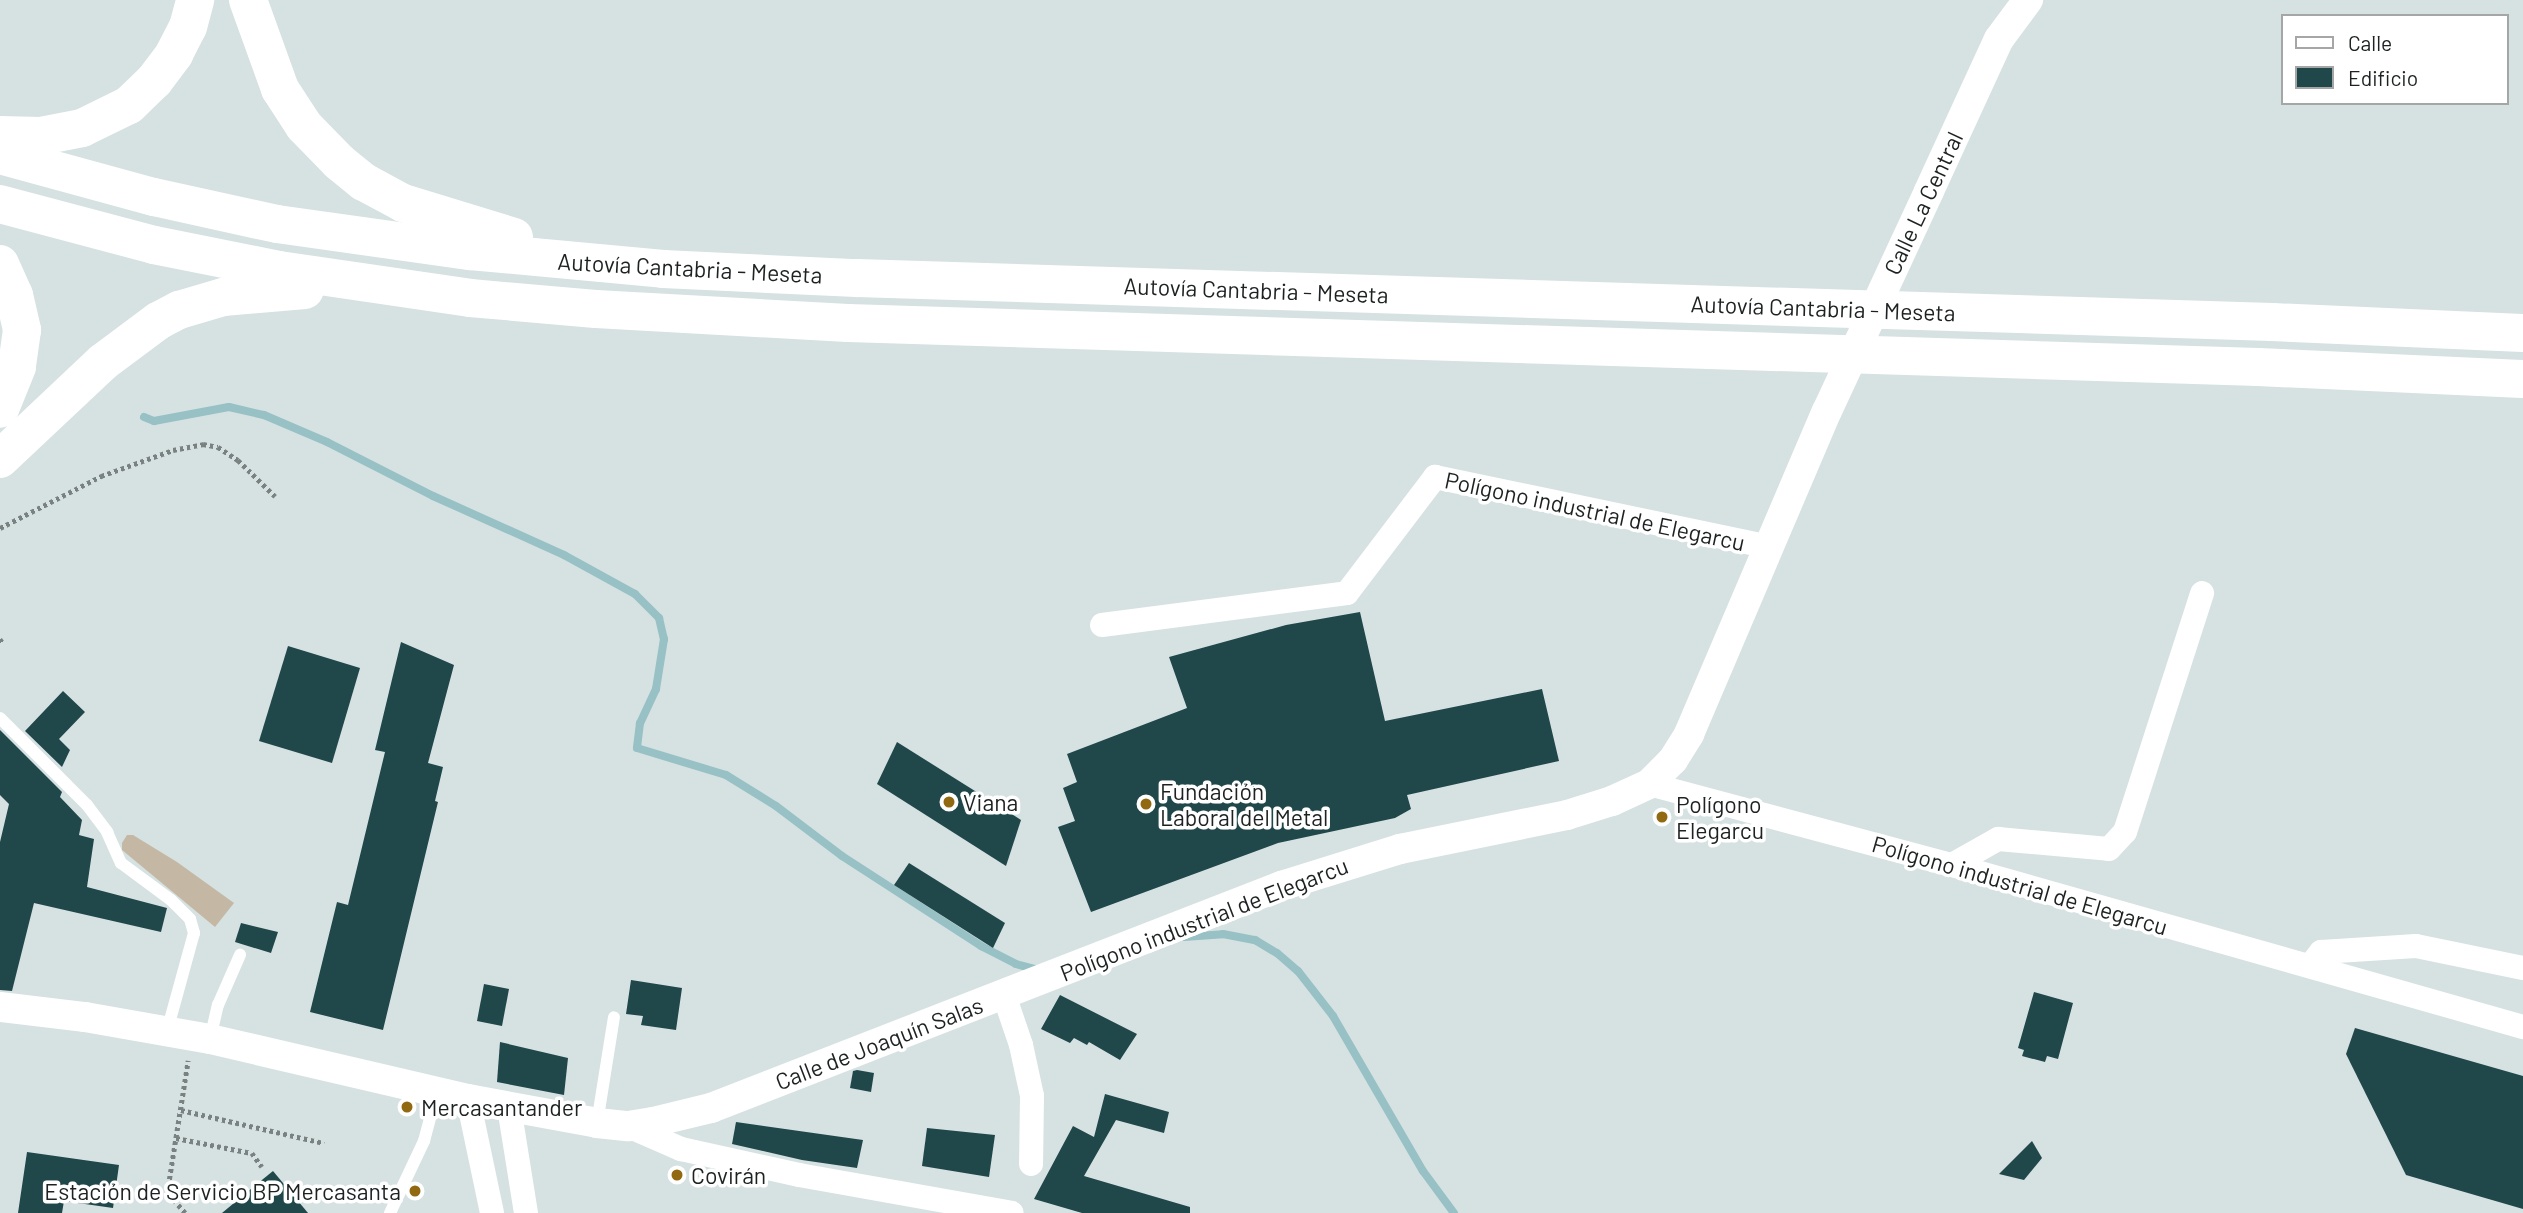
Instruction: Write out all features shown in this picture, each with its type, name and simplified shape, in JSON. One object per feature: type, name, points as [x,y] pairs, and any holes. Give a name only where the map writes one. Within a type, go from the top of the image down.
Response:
[{"type":"highway","points":[[0,135],[41,136],[82,128],[129,105],[154,81],[174,54],[187,27],[195,0]]},
{"type":"highway","points":[[248,0],[269,65],[287,102],[314,138],[364,181],[403,203],[491,232],[663,269]]},
{"type":"highway","name":"Autovía Cantabria - Meseta","points":[[0,155],[153,197],[277,223],[470,251],[663,269],[2523,333]]},
{"type":"highway","name":"Autovía Cantabria - Meseta","points":[[0,204],[105,233],[217,259],[342,281],[470,298],[621,311],[848,323],[2519,379]]},
{"type":"highway","points":[[0,264],[14,295],[22,330],[17,367],[0,409]]},
{"type":"highway","points":[[0,459],[120,348],[158,321],[202,302],[248,293],[288,290],[470,298]]},
{"type":"street","name":"Calle La Central","points":[[1827,411],[1999,40],[2028,0]]},
{"type":"street","name":"Polígono industrial de Elegarcu","points":[[1004,995],[1281,886],[1400,849],[1567,814],[1612,801],[1649,784],[1673,760],[1689,734],[1827,411]]},
{"type":"street","name":"Polígono industrial de Elegarcu","points":[[1102,625],[1347,593],[1435,477],[1769,547]]},
{"type":"street","name":"Polígono industrial de Elegarcu","points":[[1952,865],[1998,839],[2109,849],[2125,832],[2202,593]]},
{"type":"street","name":"Polígono industrial de Elegarcu","points":[[1649,784],[1952,865],[2523,1027]]},
{"type":"street","points":[[2310,966],[2321,952],[2416,946],[2523,968]]},
{"type":"street","name":"Calle de Joaquín Salas","points":[[0,1007],[190,1035],[468,1099],[597,1123],[628,1126],[711,1108],[1004,995],[1021,1045],[1032,1096],[1031,1164]]},
{"type":"street","points":[[468,1099],[492,1213]]},
{"type":"street","points":[[509,1107],[526,1213]]},
{"type":"street","name":"Calle de Joaquín Salas","points":[[628,1126],[681,1149],[799,1175],[1012,1213]]},
{"type":"lane","points":[[0,718],[87,805],[107,832],[121,863],[171,900],[190,919],[194,933],[190,1035]]},
{"type":"lane","points":[[190,1035],[218,1005],[240,955]]},
{"type":"lane","points":[[597,1123],[614,1017]]},
{"type":"lane","points":[[390,1213],[424,1141],[437,1091]]},
{"type":"path","points":[[0,528],[101,476],[173,450],[203,444],[218,447],[238,460],[275,496]]},
{"type":"path","points":[[185,1213],[167,1193],[190,1035]]},
{"type":"path","points":[[181,1110],[324,1143]]},
{"type":"path","points":[[176,1138],[251,1153],[262,1167]]},
{"type":"shaded area","points":[[127,835],[133,835],[177,862],[234,903],[215,927],[122,850],[122,843]]},
{"type":"building","points":[[1360,612],[1385,721],[1542,689],[1559,761],[1407,795],[1411,809],[1395,818],[1278,843],[1091,912],[1058,827],[1075,821],[1063,788],[1077,782],[1067,754],[1187,708],[1169,657],[1286,625]]},
{"type":"building","points":[[401,642],[454,665],[428,763],[443,767],[435,801],[438,802],[383,1030],[310,1012],[337,902],[348,905],[385,752],[375,750]]},
{"type":"building","points":[[288,646],[360,668],[332,763],[259,741]]},
{"type":"building","points":[[63,691],[85,712],[59,739],[70,750],[62,767],[25,731]]},
{"type":"building","points":[[0,730],[62,792],[60,797],[82,820],[79,835],[94,839],[87,887],[167,908],[161,932],[34,903],[12,991],[0,990],[0,842],[9,804],[0,795]]},
{"type":"building","name":"Viana","points":[[897,742],[1021,820],[1006,866],[877,784]]},
{"type":"building","points":[[909,863],[1005,923],[993,948],[894,885]]},
{"type":"building","points":[[241,923],[278,932],[271,953],[235,942]]},
{"type":"building","points":[[631,980],[682,988],[676,1030],[641,1025],[643,1016],[626,1014]]},
{"type":"building","points":[[484,984],[509,989],[502,1026],[477,1021]]},
{"type":"building","points":[[2034,992],[2073,1003],[2058,1059],[2047,1056],[2045,1062],[2022,1056],[2024,1050],[2018,1048]]},
{"type":"building","points":[[1060,995],[1137,1034],[1120,1060],[1089,1042],[1087,1045],[1074,1038],[1070,1043],[1041,1029]]},
{"type":"building","points":[[2355,1028],[2523,1076],[2523,1209],[2406,1175],[2346,1054]]},
{"type":"building","points":[[500,1042],[568,1058],[564,1095],[497,1082]]},
{"type":"building","points":[[853,1071],[874,1073],[871,1092],[850,1088]]},
{"type":"building","points":[[1105,1094],[1169,1112],[1164,1133],[1116,1120],[1084,1176],[1190,1207],[1190,1213],[1082,1213],[1034,1199],[1073,1126],[1094,1137]]},
{"type":"building","points":[[736,1122],[863,1140],[857,1168],[802,1160],[732,1144]]},
{"type":"building","points":[[927,1128],[995,1135],[989,1177],[922,1166]]},
{"type":"building","points":[[2032,1141],[2042,1158],[2024,1180],[1999,1174]]},
{"type":"building","points":[[27,1152],[119,1165],[113,1208],[64,1201],[62,1213],[18,1213]]},
{"type":"building","points":[[273,1171],[308,1213],[222,1213],[257,1184]]},
{"type":"waterway","points":[[144,417],[154,421],[229,407],[264,415],[327,442],[433,496],[564,555],[635,594],[659,618],[664,639],[656,689],[640,723],[637,748],[726,775],[776,806],[842,856],[981,946],[1016,964],[1039,970]]},
{"type":"waterway","points":[[1184,937],[1223,934],[1255,940],[1277,953],[1298,971],[1333,1016],[1423,1171],[1454,1213]]},
{"type":"place","name":"Viana","points":[[949,802]]},
{"type":"place","name":"Fundación Laboral del Metal","points":[[1146,804]]},
{"type":"place","name":"Polígono Elegarcu","points":[[1662,817]]},
{"type":"place","name":"Mercasantander","points":[[407,1107]]},
{"type":"place","name":"Covirán","points":[[677,1175]]},
{"type":"place","name":"Estación de Servicio BP Mercasanta","points":[[415,1191]]}]
